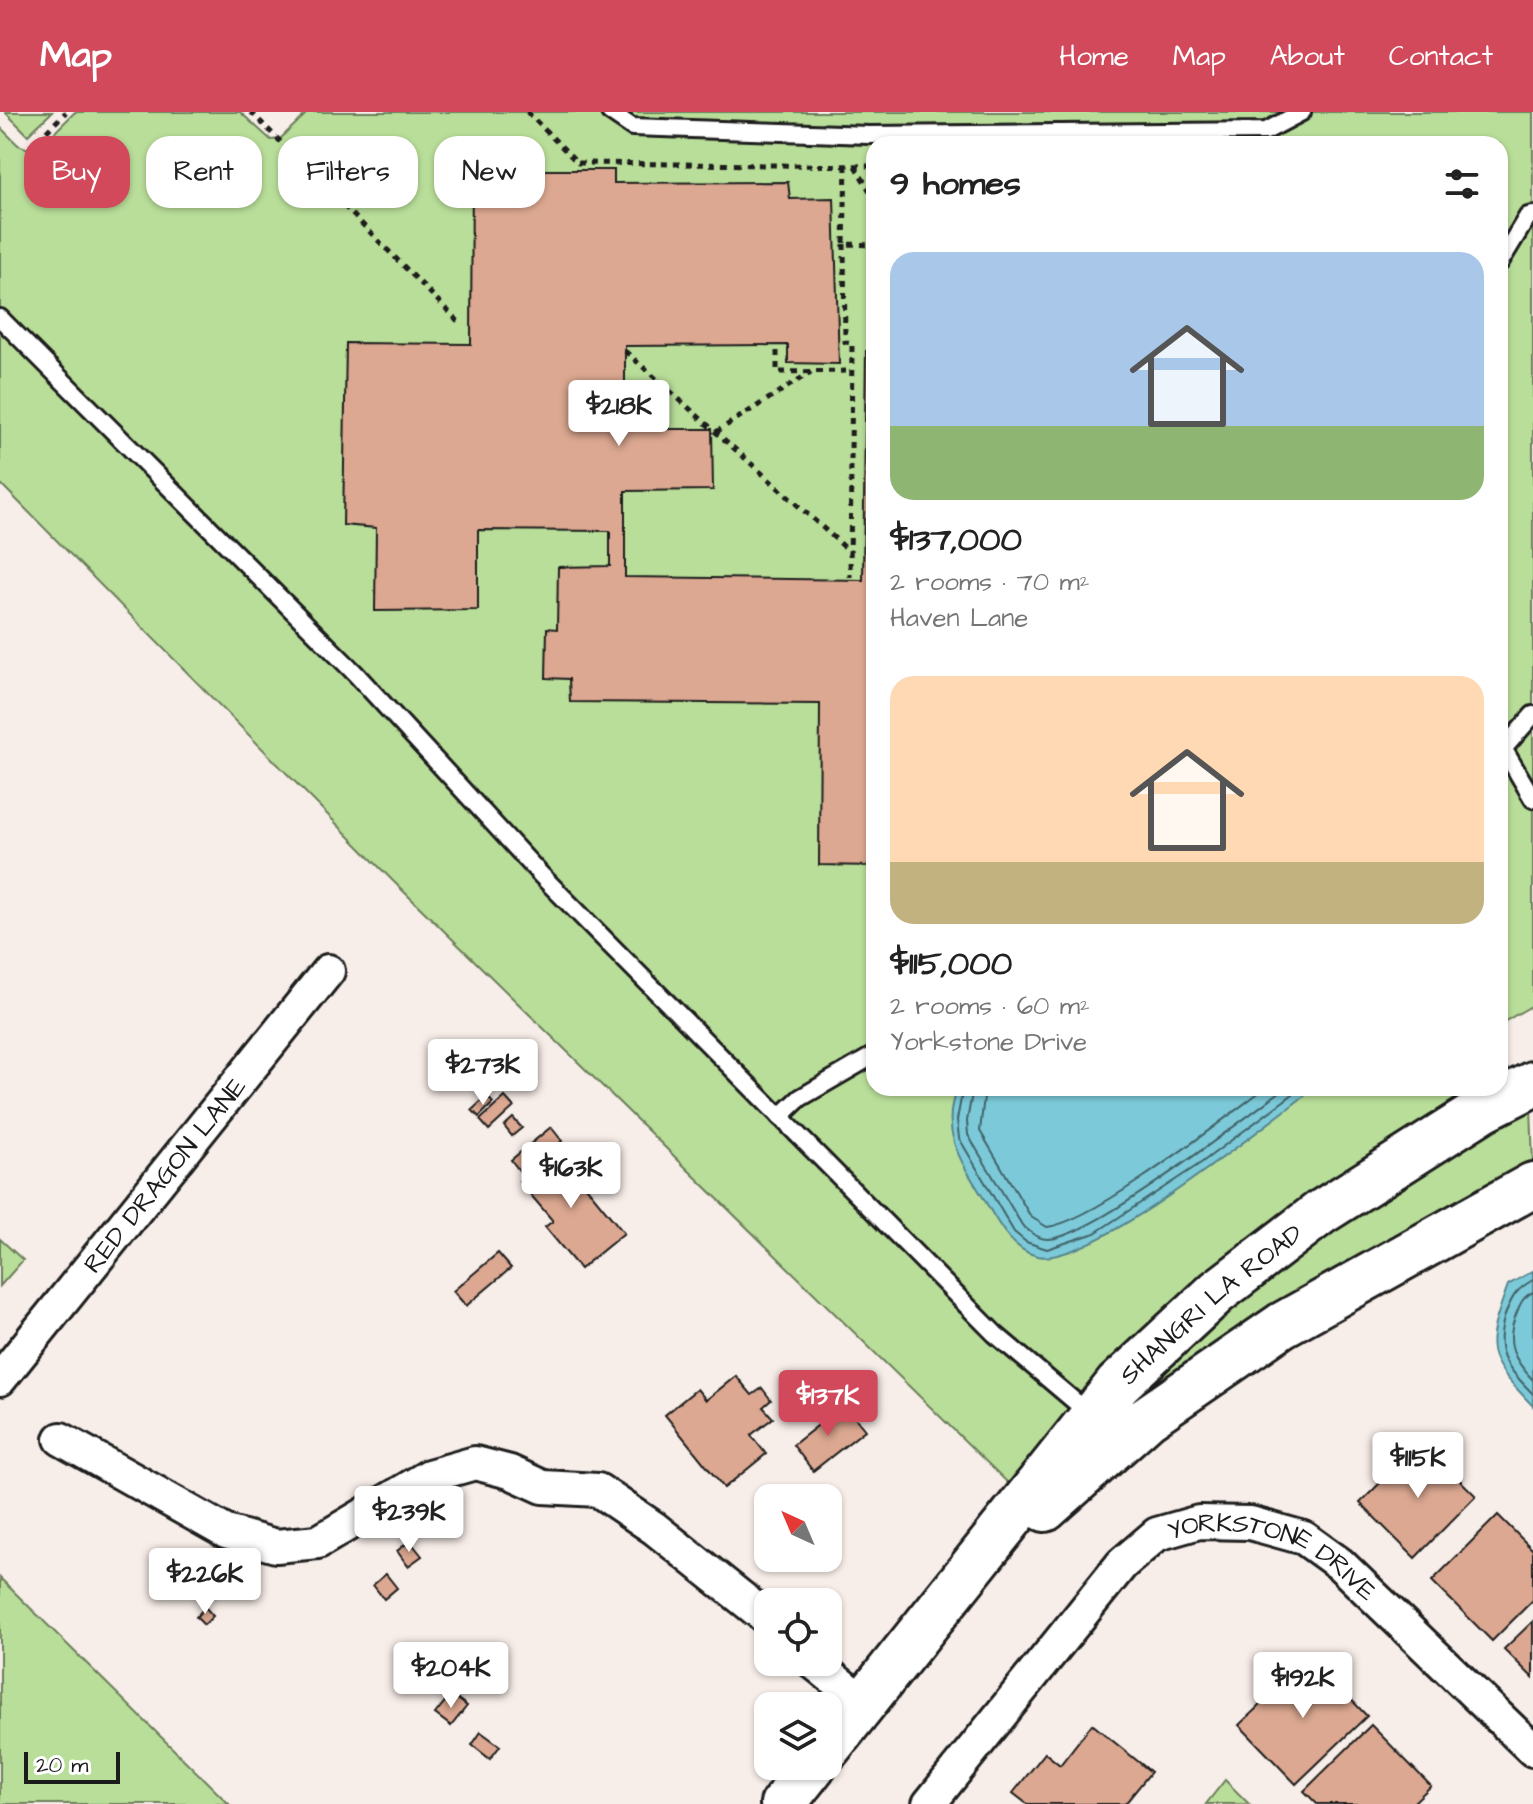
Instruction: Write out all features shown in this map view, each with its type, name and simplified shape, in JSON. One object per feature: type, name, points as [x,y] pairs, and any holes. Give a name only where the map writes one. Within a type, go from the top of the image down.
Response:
[{"type":"street","name":"RED DRAGON LANE","points":[[0,1379],[328,971]]},
{"type":"street","name":"SHANGRI LA ROAD","points":[[842,1730],[1118,1384],[1217,1292],[1320,1213],[1484,1109],[1533,1084]]},
{"type":"street","name":"SHANGRI LA ROAD","points":[[951,1593],[1147,1418],[1282,1325],[1533,1185]]},
{"type":"street","points":[[61,1439],[226,1532],[276,1546],[318,1542],[429,1476],[475,1463],[510,1472],[543,1487],[598,1490],[654,1528],[754,1608]]},
{"type":"street","name":"YORKSTONE DRIVE","points":[[929,1804],[1122,1564],[1157,1534],[1199,1522],[1250,1523],[1304,1538],[1340,1564],[1533,1750]]},
{"type":"street","points":[[830,1676],[864,1703]]},
{"type":"street","points":[[783,1804],[802,1780]]},
{"type":"lane","points":[[610,112],[632,127],[869,135],[1266,131],[1302,112]]},
{"type":"lane","points":[[1508,249],[1528,216],[1533,215]]},
{"type":"lane","points":[[0,318],[354,672],[541,875],[995,1334],[1092,1416]]},
{"type":"lane","points":[[1508,740],[1533,715]]},
{"type":"lane","points":[[1508,756],[1533,799]]},
{"type":"lane","points":[[780,1117],[800,1098],[866,1060]]},
{"type":"path","points":[[42,136],[66,112]]},
{"type":"path","points":[[251,112],[458,321]]},
{"type":"path","points":[[527,112],[578,163],[866,166]]},
{"type":"path","points":[[846,165],[845,342],[852,343],[850,577]]},
{"type":"path","points":[[854,165],[866,185]]},
{"type":"path","points":[[844,244],[866,245]]},
{"type":"path","points":[[625,351],[851,552]]},
{"type":"path","points":[[777,351],[777,372],[852,371]]},
{"type":"path","points":[[716,432],[811,372]]},
{"type":"green space","points":[[5,112],[52,112],[28,135]]},
{"type":"green space","points":[[75,112],[240,112],[271,140],[278,139],[278,208],[418,208],[418,136],[283,136],[308,112],[1533,112],[1533,1005],[1508,1019],[1508,136],[866,136],[866,1096],[1476,1096],[1012,1487],[392,880],[0,483],[0,127],[24,147],[24,208],[130,208],[130,136],[51,136]]},
{"type":"green space","points":[[1531,1106],[1533,1164],[1104,1431],[1149,1380],[1197,1333],[1248,1290],[1358,1212]]},
{"type":"green space","points":[[0,1239],[23,1260],[0,1286]]},
{"type":"green space","points":[[0,1578],[229,1804],[0,1804]]},
{"type":"green space","points":[[1225,1780],[1249,1804],[1206,1804]]},
{"type":"water","points":[[954,1096],[1304,1096],[1220,1160],[1136,1217],[1096,1240],[1062,1254],[1037,1256],[1018,1247],[1004,1231],[959,1156],[951,1131]]},
{"type":"water","points":[[1533,1271],[1533,1406],[1497,1363],[1492,1339],[1508,1285]]},
{"type":"building","points":[[545,170],[614,170],[614,183],[788,182],[790,199],[834,198],[839,364],[788,363],[788,345],[625,346],[625,429],[712,429],[713,490],[625,491],[625,577],[863,580],[866,351],[866,866],[819,865],[820,704],[570,702],[569,679],[546,678],[547,628],[557,629],[558,567],[610,566],[610,531],[478,530],[478,610],[375,611],[376,528],[343,525],[346,343],[471,344],[472,208],[545,208]]},
{"type":"building","points":[[487,1096],[493,1103],[479,1117],[472,1110]]},
{"type":"building","points":[[505,1097],[514,1107],[489,1130],[480,1120]]},
{"type":"building","points":[[513,1118],[522,1128],[512,1136],[504,1126]]},
{"type":"building","points":[[551,1127],[562,1141],[522,1174],[511,1160]]},
{"type":"building","points":[[556,1150],[624,1233],[580,1269],[545,1227],[553,1221],[519,1181]]},
{"type":"building","points":[[498,1253],[511,1268],[466,1306],[453,1291]]},
{"type":"building","points":[[736,1376],[752,1395],[762,1388],[771,1400],[763,1407],[773,1418],[751,1435],[766,1454],[724,1488],[665,1415],[697,1389],[706,1400]]},
{"type":"building","points":[[840,1408],[844,1414],[853,1415],[865,1430],[813,1471],[793,1445]]},
{"type":"building","points":[[1421,1442],[1476,1496],[1415,1558],[1360,1503]]},
{"type":"building","points":[[1498,1515],[1533,1550],[1533,1600],[1492,1641],[1432,1581]]},
{"type":"building","points":[[410,1541],[422,1556],[408,1566],[397,1551]]},
{"type":"building","points":[[386,1574],[397,1588],[384,1599],[373,1585]]},
{"type":"building","points":[[205,1607],[213,1616],[204,1625],[196,1617]]},
{"type":"building","points":[[1533,1621],[1533,1678],[1504,1649]]},
{"type":"building","points":[[446,1657],[456,1668],[437,1685],[427,1674]]},
{"type":"building","points":[[1310,1657],[1367,1716],[1296,1784],[1239,1725]]},
{"type":"building","points":[[451,1694],[467,1706],[451,1726],[435,1714]]},
{"type":"building","points":[[1092,1724],[1151,1772],[1125,1804],[1027,1804],[1013,1793],[1045,1753],[1060,1765]]},
{"type":"building","points":[[1371,1725],[1431,1786],[1412,1804],[1317,1804],[1304,1791]]},
{"type":"building","points":[[481,1732],[500,1746],[490,1759],[472,1745]]}]
